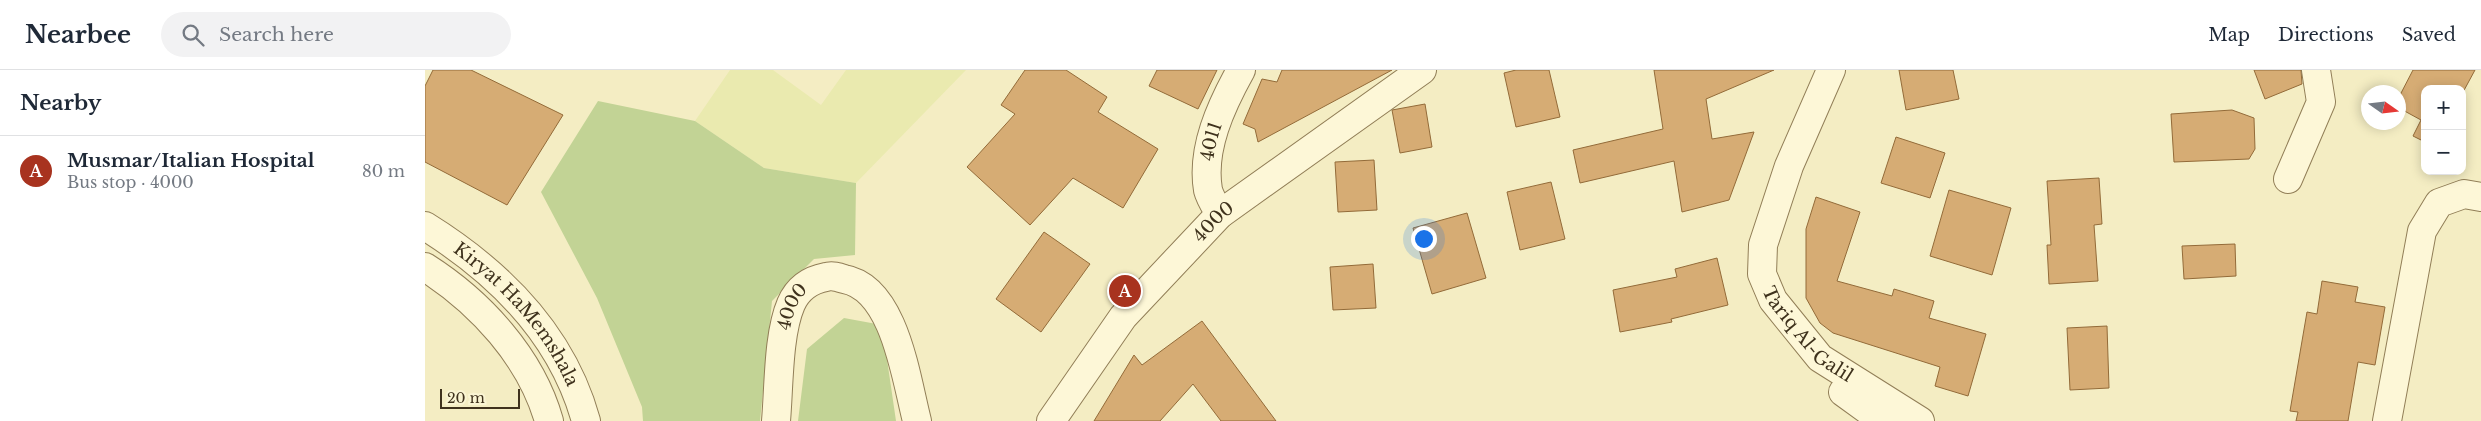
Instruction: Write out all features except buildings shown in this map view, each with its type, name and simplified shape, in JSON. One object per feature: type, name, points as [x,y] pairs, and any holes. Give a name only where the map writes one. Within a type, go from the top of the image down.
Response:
[{"type":"street","name":"4011","points":[[1220,214],[1208,192],[1207,158],[1225,100],[1241,70]]},
{"type":"street","name":"4000","points":[[1051,421],[1093,357],[1123,318],[1220,214],[1422,70]]},
{"type":"street","name":"Tariq Al-Galil","points":[[1811,70],[1773,156],[1746,247],[1748,280],[1762,309],[1784,342],[1802,361],[1883,421]]},
{"type":"street","name":"Tariq Al-Galil","points":[[1831,70],[1789,166],[1763,246],[1762,274],[1773,300],[1821,358],[1920,421]]},
{"type":"street","points":[[2287,179],[2321,102],[2316,70]]},
{"type":"street","points":[[2387,421],[2422,230],[2439,203],[2464,194],[2481,196]]},
{"type":"street","name":"Kiryat HaMemshala","points":[[425,226],[482,266],[515,297],[544,330],[579,397],[586,421]]},
{"type":"street","name":"Kiryat HaMemshala","points":[[425,268],[460,292],[515,351],[546,409],[549,421]]},
{"type":"street","name":"4000","points":[[776,421],[785,327],[791,304],[801,287],[815,279],[829,276],[850,280],[865,286],[877,300],[890,323],[917,421]]},
{"type":"green space","points":[[730,70],[773,70],[821,105],[846,70],[966,70],[856,183],[764,168],[695,121]]},
{"type":"green space","points":[[598,101],[695,121],[764,168],[856,183],[855,255],[814,259],[772,301],[760,421],[643,421],[642,407],[597,298],[541,192]]},
{"type":"green space","points":[[844,318],[882,325],[896,421],[798,421],[807,349]]},
{"type":"place","name":"Musmar/Italian Hospital","points":[[1125,291]]}]
